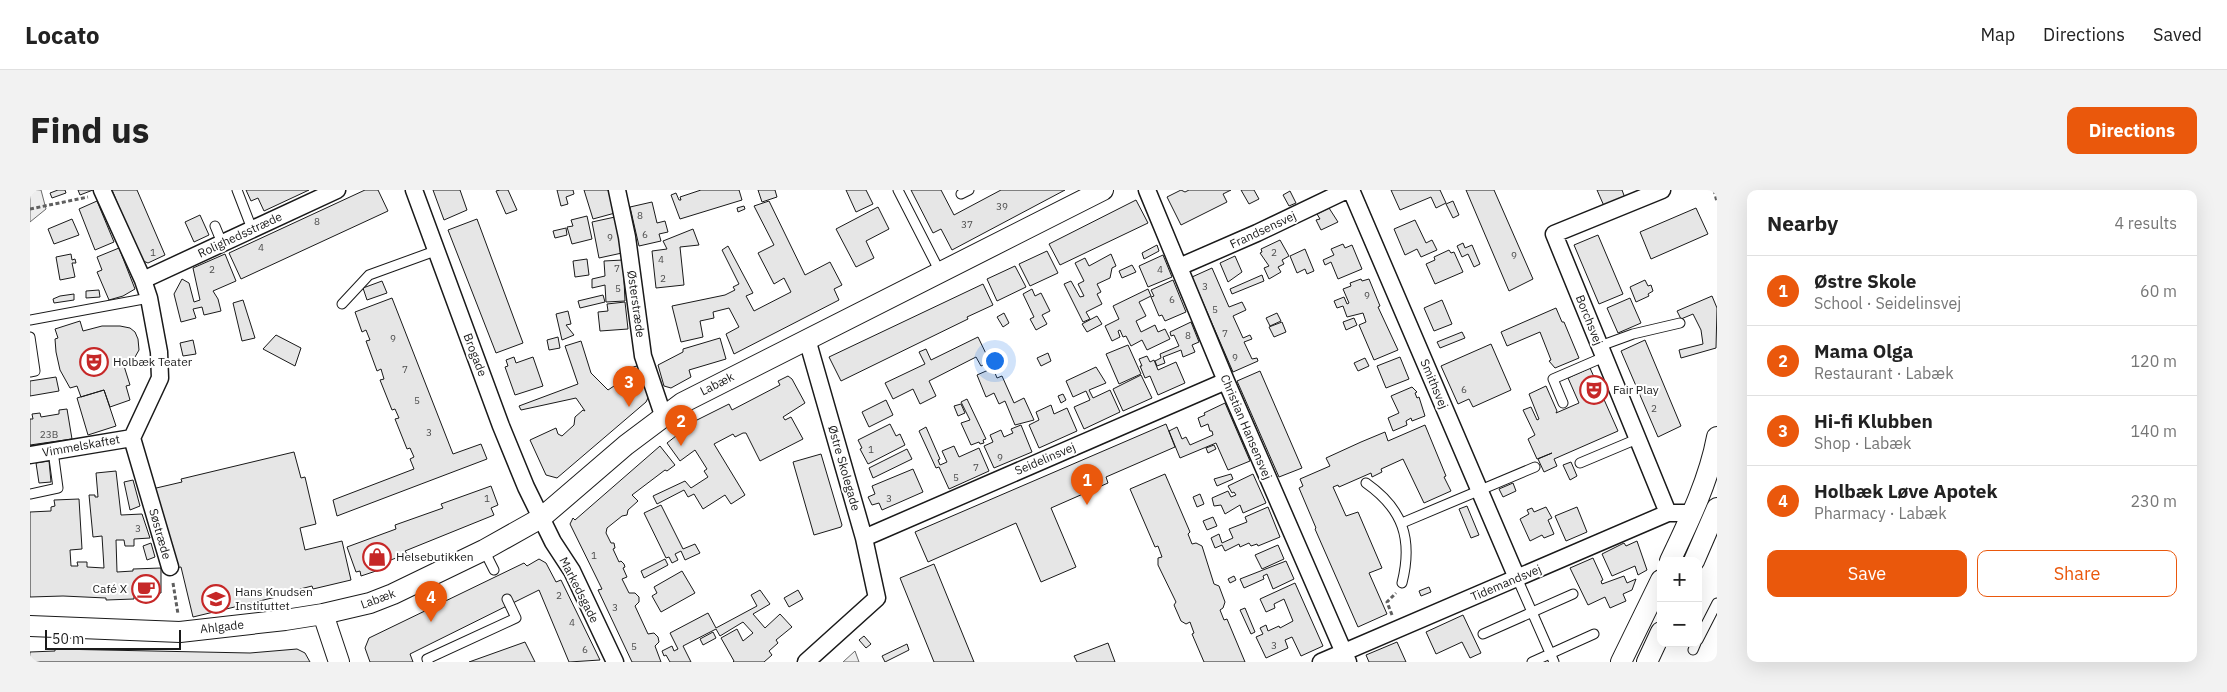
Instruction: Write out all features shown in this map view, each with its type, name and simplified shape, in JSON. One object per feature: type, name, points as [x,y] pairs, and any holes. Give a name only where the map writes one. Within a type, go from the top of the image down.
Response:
[{"type":"street","name":"Rolighedsstræde","points":[[143,280],[337,190]]},
{"type":"street","name":"Brogade","points":[[414,190],[504,433],[541,518]]},
{"type":"street","name":"Østerstræde","points":[[617,190],[644,356],[663,415]]},
{"type":"street","name":"Christian Hansensvej","points":[[1148,190],[1226,381],[1346,657]]},
{"type":"street","name":"Frandsensvej","points":[[1179,267],[1257,233],[1347,190]]},
{"type":"street","name":"Smithsvej","points":[[1351,190],[1517,578]]},
{"type":"street","name":"Borchsvej","points":[[1662,190],[1554,234],[1668,513]]},
{"type":"street","name":"Labæk","points":[[323,614],[361,606],[393,594],[484,550],[541,518],[663,415],[702,392],[1098,191]]},
{"type":"street","points":[[103,192],[143,280],[149,298],[159,352],[160,378],[132,438]]},
{"type":"street","name":"Østre Skolegade","points":[[806,662],[877,598],[864,538],[808,339]]},
{"type":"street","name":"Seidelinsvej","points":[[864,538],[1226,381]]},
{"type":"street","points":[[1672,557],[1693,513],[1715,450],[1717,437]]},
{"type":"street","name":"Vimmelskaftet","points":[[30,455],[132,438]]},
{"type":"street","name":"Søstræde","points":[[132,438],[170,567]]},
{"type":"street","points":[[1693,513],[1716,512],[1696,557]]},
{"type":"street","name":"Tidemandsvej","points":[[1321,662],[1346,657],[1398,629],[1668,513],[1693,513]]},
{"type":"street","name":"Markedsgade","points":[[541,518],[553,542],[572,571],[615,662]]},
{"type":"street","points":[[1621,662],[1657,588]]},
{"type":"street","points":[[323,614],[339,662]]},
{"type":"street","name":"Ahlgade","points":[[30,626],[180,632],[323,614]]},
{"type":"street","points":[[1647,662],[1657,641]]},
{"type":"lane","points":[[237,190],[252,229]]},
{"type":"lane","points":[[898,190],[940,272]]},
{"type":"lane","points":[[215,226],[222,243]]},
{"type":"lane","points":[[342,304],[370,275],[436,251]]},
{"type":"lane","points":[[30,320],[149,298]]},
{"type":"lane","points":[[1564,403],[1553,379],[1633,334],[1680,323]]},
{"type":"lane","points":[[30,337],[35,371],[30,372]]},
{"type":"lane","points":[[1580,463],[1637,439]]},
{"type":"lane","points":[[30,494],[58,488],[53,451]]},
{"type":"lane","points":[[1402,523],[1535,467]]},
{"type":"lane","points":[[1366,483],[1381,493],[1393,507],[1402,523],[1407,550],[1407,563],[1402,583]]},
{"type":"lane","points":[[484,550],[494,570]]},
{"type":"lane","points":[[1517,578],[1552,658]]},
{"type":"lane","points":[[1483,634],[1573,594]]},
{"type":"lane","points":[[428,662],[427,659],[516,618],[507,599]]},
{"type":"lane","points":[[1702,632],[1717,603]]},
{"type":"lane","points":[[1532,662],[1552,658],[1594,634]]},
{"type":"path","points":[[1714,190],[1717,202]]},
{"type":"path","points":[[30,209],[43,204],[103,192]]},
{"type":"path","name":"Søstræde","points":[[170,567],[180,632]]},
{"type":"path","points":[[1398,629],[1387,602],[1397,592],[1402,583]]},
{"type":"shaded area","points":[[30,190],[41,190],[46,209],[30,222]]},
{"type":"shaded area","points":[[855,651],[859,662],[843,662]]},
{"type":"building","points":[[65,190],[66,193],[52,198],[50,193]]},
{"type":"building","points":[[78,190],[93,190],[80,195]]},
{"type":"building","points":[[112,190],[137,190],[165,255],[148,263],[141,260]]},
{"type":"building","points":[[246,190],[309,190],[264,211],[258,198],[251,201]]},
{"type":"building","points":[[365,190],[378,190],[388,211],[241,279],[229,253]]},
{"type":"building","points":[[433,190],[460,190],[467,210],[444,220]]},
{"type":"building","points":[[508,190],[517,210],[506,214],[496,191]]},
{"type":"building","points":[[557,190],[573,190],[574,194],[566,197],[568,204],[561,206]]},
{"type":"building","points":[[584,190],[608,190],[615,213],[593,219]]},
{"type":"building","points":[[701,190],[739,190],[742,200],[680,219],[671,195],[676,193],[679,200],[681,200],[680,197]]},
{"type":"building","points":[[758,190],[775,190],[777,197],[762,202]]},
{"type":"building","points":[[846,190],[866,190],[873,204],[856,212]]},
{"type":"building","points":[[911,190],[941,190],[954,215],[1001,190],[1065,190],[952,250],[941,229],[933,233]]},
{"type":"building","points":[[1181,190],[1185,192],[1189,190],[1231,190],[1223,194],[1227,202],[1181,225],[1167,197]]},
{"type":"building","points":[[1241,190],[1254,190],[1259,199],[1249,204]]},
{"type":"building","points":[[1391,190],[1440,190],[1446,203],[1436,208],[1431,197],[1400,210]]},
{"type":"building","points":[[1466,190],[1494,190],[1533,279],[1509,291]]},
{"type":"building","points":[[1597,190],[1622,190],[1625,198],[1604,206]]},
{"type":"building","points":[[1290,191],[1296,203],[1289,206],[1283,195]]},
{"type":"building","points":[[1136,200],[1148,223],[1060,265],[1049,244]]},
{"type":"building","points":[[97,201],[114,242],[95,250],[79,209]]},
{"type":"building","points":[[769,201],[805,275],[830,262],[842,285],[834,289],[839,300],[734,354],[726,334],[739,327],[729,308],[713,312],[714,318],[700,321],[703,337],[681,342],[672,306],[725,295],[735,290],[733,287],[739,284],[722,250],[728,246],[753,293],[746,296],[754,311],[791,292],[784,278],[774,284],[758,253],[774,245],[754,206]]},
{"type":"building","points":[[1453,201],[1459,215],[1453,218],[1446,204]]},
{"type":"building","points":[[652,202],[657,223],[665,221],[668,232],[659,234],[661,241],[639,246],[630,207]]},
{"type":"building","points":[[744,206],[745,209],[738,212],[737,208]]},
{"type":"building","points":[[878,207],[889,229],[866,241],[874,258],[856,267],[836,229]]},
{"type":"building","points":[[1329,208],[1338,222],[1321,230],[1316,220],[1320,219],[1317,214]]},
{"type":"building","points":[[1696,208],[1708,234],[1651,259],[1640,232]]},
{"type":"building","points":[[200,215],[209,235],[194,242],[185,222]]},
{"type":"building","points":[[587,216],[592,239],[572,244],[567,227],[573,226],[571,220]]},
{"type":"building","points":[[615,217],[622,253],[599,258],[592,222]]},
{"type":"building","points":[[72,219],[79,235],[54,244],[48,229]]},
{"type":"building","points":[[477,219],[523,343],[496,353],[448,230]]},
{"type":"building","points":[[1415,220],[1426,243],[1432,240],[1437,250],[1421,257],[1417,249],[1405,255],[1394,229]]},
{"type":"building","points":[[566,228],[567,235],[555,238],[553,231]]},
{"type":"building","points":[[693,229],[699,245],[680,247],[684,285],[656,288],[652,251],[667,249],[663,241]]},
{"type":"building","points":[[1598,235],[1623,294],[1599,304],[1574,245]]},
{"type":"building","points":[[1280,240],[1289,256],[1282,260],[1284,264],[1278,267],[1281,272],[1269,279],[1264,268],[1269,266],[1260,253],[1262,252],[1261,249]]},
{"type":"building","points":[[1463,243],[1465,248],[1472,245],[1480,264],[1474,267],[1468,254],[1462,257],[1457,246]]},
{"type":"building","points":[[1343,244],[1345,248],[1352,245],[1362,269],[1338,279],[1331,262],[1325,265],[1323,260],[1334,255],[1331,249]]},
{"type":"building","points":[[1157,245],[1159,251],[1144,259],[1142,253]]},
{"type":"building","points":[[119,248],[135,289],[123,296],[109,300],[97,272],[102,270],[97,257]]},
{"type":"building","points":[[1305,249],[1314,271],[1307,274],[1305,269],[1297,273],[1290,256]]},
{"type":"building","points":[[1449,250],[1451,253],[1454,252],[1463,272],[1435,284],[1426,264],[1435,260],[1434,257]]},
{"type":"building","points":[[1047,251],[1058,273],[1030,286],[1019,264]]},
{"type":"building","points":[[71,254],[72,260],[75,259],[76,263],[72,263],[75,277],[60,280],[56,257]]},
{"type":"building","points":[[225,254],[236,281],[213,291],[218,299],[221,311],[204,315],[202,307],[193,309],[196,318],[181,322],[174,294],[182,279],[189,283],[194,302],[200,300],[193,268]]},
{"type":"building","points":[[1111,254],[1116,266],[1112,268],[1110,278],[1097,284],[1101,292],[1097,294],[1102,304],[1086,312],[1090,319],[1083,322],[1064,284],[1071,281],[1080,297],[1084,296],[1078,284],[1084,281],[1075,263],[1085,258],[1089,266]]},
{"type":"building","points":[[1163,255],[1172,277],[1148,287],[1139,266]]},
{"type":"building","points":[[1235,256],[1242,272],[1228,282],[1220,263]]},
{"type":"building","points":[[587,259],[589,275],[575,277],[573,261]]},
{"type":"building","points":[[623,260],[625,301],[606,302],[605,285],[592,288],[592,279],[605,276],[604,261]]},
{"type":"building","points":[[1132,265],[1136,272],[1122,278],[1119,271]]},
{"type":"building","points":[[1015,266],[1026,287],[997,301],[987,279]]},
{"type":"building","points":[[1212,268],[1229,307],[1242,302],[1246,310],[1233,316],[1243,338],[1250,335],[1252,339],[1244,342],[1252,359],[1257,358],[1258,361],[1233,372],[1192,277]]},
{"type":"building","points":[[1262,275],[1264,281],[1232,294],[1230,289]]},
{"type":"building","points":[[1361,279],[1362,281],[1369,279],[1380,306],[1378,307],[1398,350],[1374,360],[1359,325],[1366,322],[1363,313],[1347,317],[1343,306],[1337,308],[1334,301],[1344,297],[1347,304],[1349,303],[1343,289],[1351,286],[1350,283]]},
{"type":"building","points":[[1173,280],[1186,312],[1165,321],[1162,315],[1159,316],[1151,297],[1154,296],[1151,290]]},
{"type":"building","points":[[1645,280],[1648,286],[1651,285],[1653,291],[1648,294],[1649,296],[1636,302],[1630,287]]},
{"type":"building","points":[[382,281],[387,293],[367,300],[363,288]]},
{"type":"building","points":[[983,284],[993,305],[841,381],[829,357]]},
{"type":"building","points":[[1032,289],[1035,296],[1041,293],[1050,311],[1042,315],[1047,324],[1036,330],[1030,319],[1034,317],[1023,294]]},
{"type":"building","points":[[1148,289],[1151,296],[1139,302],[1146,316],[1136,321],[1141,332],[1155,325],[1158,332],[1165,329],[1170,339],[1147,350],[1142,340],[1131,346],[1126,336],[1123,337],[1120,330],[1118,331],[1120,337],[1112,341],[1105,326],[1119,319],[1113,306]]},
{"type":"building","points":[[99,290],[100,297],[86,298],[86,291]]},
{"type":"building","points":[[74,294],[74,300],[54,303],[53,299]]},
{"type":"building","points":[[603,295],[605,302],[580,308],[578,301]]},
{"type":"building","points":[[1712,296],[1717,308],[1716,348],[1681,358],[1679,350],[1703,344],[1701,330],[1693,314],[1681,319],[1677,311]]},
{"type":"building","points":[[392,298],[453,454],[481,444],[487,459],[337,516],[333,500],[414,469],[410,459],[414,457],[410,448],[407,449],[395,419],[399,418],[395,409],[392,410],[380,380],[384,379],[381,369],[377,371],[366,341],[370,340],[366,330],[362,332],[355,312]]},
{"type":"building","points":[[1630,298],[1641,323],[1618,333],[1607,308]]},
{"type":"building","points":[[243,300],[255,338],[242,341],[233,303]]},
{"type":"building","points":[[1442,300],[1452,324],[1434,331],[1424,308]]},
{"type":"building","points":[[625,302],[628,329],[600,331],[598,312],[608,311],[607,304]]},
{"type":"building","points":[[1556,308],[1579,358],[1555,368],[1549,361],[1551,360],[1540,332],[1507,346],[1501,332]]},
{"type":"building","points":[[568,311],[571,324],[566,325],[574,335],[562,340],[556,314]]},
{"type":"building","points":[[1004,313],[1009,323],[1003,327],[997,317]]},
{"type":"building","points":[[1277,313],[1281,321],[1270,326],[1266,318]]},
{"type":"building","points":[[1097,316],[1102,324],[1087,332],[1082,324]]},
{"type":"building","points":[[1354,318],[1357,325],[1346,330],[1343,322]]},
{"type":"building","name":"Holbæk Teater","points":[[80,321],[83,331],[102,326],[120,326],[130,328],[135,332],[139,350],[135,357],[124,366],[130,385],[126,386],[130,400],[110,407],[104,390],[81,397],[77,386],[70,388],[60,370],[55,339],[58,338],[55,329]]},
{"type":"building","points":[[1191,322],[1199,342],[1192,345],[1195,352],[1183,357],[1181,350],[1163,357],[1165,363],[1157,366],[1155,361],[1161,358],[1160,354],[1179,346],[1174,335],[1171,336],[1170,332]]},
{"type":"building","points":[[1282,322],[1286,332],[1274,337],[1269,327]]},
{"type":"building","points":[[1462,332],[1465,338],[1440,348],[1437,342]]},
{"type":"building","points":[[276,335],[301,348],[295,366],[263,349]]},
{"type":"building","points":[[558,337],[560,348],[549,350],[547,340]]},
{"type":"building","points":[[978,337],[990,362],[981,366],[976,357],[929,381],[936,396],[920,404],[913,389],[893,399],[885,383],[925,364],[919,352],[926,349],[931,360]]},
{"type":"building","points":[[720,338],[726,359],[689,370],[691,377],[671,388],[664,386],[658,365],[683,352],[683,349]]},
{"type":"building","points":[[193,340],[196,354],[183,356],[180,343]]},
{"type":"building","points":[[1645,340],[1681,426],[1658,437],[1621,351]]},
{"type":"building","points":[[581,341],[591,373],[608,390],[614,386],[616,389],[620,386],[617,372],[640,365],[649,396],[646,402],[557,478],[546,475],[530,440],[556,428],[558,434],[562,436],[574,425],[575,417],[583,410],[585,411],[576,398],[521,410],[519,406],[578,384],[565,346]]},
{"type":"building","points":[[1491,344],[1511,390],[1473,407],[1469,399],[1458,404],[1441,366]]},
{"type":"building","points":[[1128,345],[1141,374],[1119,384],[1106,354]]},
{"type":"building","points":[[1048,353],[1051,361],[1041,366],[1037,358]]},
{"type":"building","points":[[1147,356],[1150,362],[1154,360],[1158,370],[1176,362],[1185,383],[1158,395],[1150,376],[1145,378],[1140,366],[1142,366],[1139,359]]},
{"type":"building","points":[[514,357],[516,363],[533,357],[543,386],[515,395],[505,367],[508,366],[506,360]]},
{"type":"building","points":[[1400,357],[1409,379],[1386,388],[1377,366]]},
{"type":"building","points":[[1365,358],[1369,366],[1358,371],[1354,363]]},
{"type":"building","points":[[1096,367],[1106,383],[1089,390],[1093,398],[1110,390],[1120,412],[1084,429],[1074,407],[1090,400],[1086,391],[1073,397],[1066,381]]},
{"type":"building","points":[[993,368],[997,378],[1002,376],[1014,403],[1024,398],[1034,420],[1015,425],[1005,401],[999,404],[994,393],[986,397],[977,375]]},
{"type":"building","points":[[1590,368],[1618,431],[1554,459],[1557,466],[1544,472],[1538,459],[1552,453],[1537,459],[1528,439],[1535,435],[1523,410],[1531,407],[1537,420],[1539,419],[1529,394],[1546,386],[1557,411],[1556,413],[1579,403],[1568,378]]},
{"type":"building","points":[[1260,371],[1302,468],[1279,477],[1237,381]]},
{"type":"building","points":[[1141,375],[1152,398],[1123,411],[1113,389]]},
{"type":"building","points":[[788,376],[792,379],[805,403],[783,417],[785,420],[791,417],[803,439],[760,461],[746,433],[735,437],[733,434],[714,444],[745,495],[731,504],[725,495],[703,509],[694,494],[688,497],[684,490],[657,504],[653,496],[685,481],[691,488],[708,477],[704,471],[707,469],[695,450],[680,461],[667,443],[695,421],[729,404],[732,410],[780,385],[778,381]]},
{"type":"building","points":[[56,377],[59,391],[30,396],[30,381]]},
{"type":"building","points":[[1412,387],[1417,392],[1415,393],[1417,398],[1419,397],[1425,416],[1412,421],[1411,418],[1406,421],[1407,425],[1393,431],[1388,418],[1399,413],[1391,396]]},
{"type":"building","points":[[104,390],[116,426],[88,435],[77,398]]},
{"type":"building","points":[[1063,394],[1066,400],[1061,403],[1058,396]]},
{"type":"building","points":[[967,399],[986,439],[983,440],[984,443],[980,444],[979,442],[971,445],[961,423],[970,420],[961,402]]},
{"type":"building","points":[[886,400],[893,415],[869,427],[862,412]]},
{"type":"building","points":[[1225,403],[1250,461],[1228,470],[1216,443],[1180,458],[1169,431],[1177,427],[1182,439],[1186,437],[1190,445],[1213,435],[1208,424],[1201,427],[1198,418]]},
{"type":"building","points":[[961,404],[965,413],[958,416],[954,406]]},
{"type":"building","points":[[1051,405],[1054,414],[1067,408],[1077,431],[1039,448],[1029,425],[1039,420],[1036,412]]},
{"type":"building","points":[[67,409],[72,439],[30,445],[30,419],[33,419],[32,414],[40,413],[41,417],[59,414],[59,410]]},
{"type":"building","points":[[890,424],[896,436],[900,434],[905,445],[868,464],[860,449],[862,448],[858,440]]},
{"type":"building","points":[[1166,424],[1175,447],[1106,477],[1108,483],[1051,508],[1076,567],[1041,582],[1016,523],[928,562],[915,532]]},
{"type":"building","points":[[1021,425],[1032,452],[994,468],[984,446],[993,442],[990,435],[1001,430],[1004,437],[1013,433],[1011,429]]},
{"type":"building","points":[[1425,425],[1451,491],[1424,503],[1403,459],[1381,469],[1382,472],[1372,477],[1371,473],[1339,487],[1338,485],[1333,487],[1346,516],[1358,512],[1382,568],[1369,573],[1387,614],[1358,627],[1315,529],[1299,488],[1303,486],[1300,479],[1330,466],[1326,458],[1361,442],[1385,432],[1388,441]]},
{"type":"building","points":[[926,427],[940,459],[938,460],[940,465],[947,462],[942,451],[954,446],[959,457],[979,448],[989,471],[949,489],[939,467],[936,468],[919,431]]},
{"type":"building","points":[[1214,445],[1216,449],[1208,453],[1206,448]]},
{"type":"building","points":[[660,446],[675,465],[667,471],[665,470],[632,495],[638,501],[628,510],[627,515],[622,516],[607,528],[606,533],[611,543],[614,543],[615,548],[613,549],[619,562],[621,561],[624,564],[625,567],[623,568],[627,577],[622,579],[629,593],[635,593],[639,597],[639,602],[635,606],[648,634],[654,633],[658,637],[659,642],[655,646],[661,662],[632,662],[598,590],[602,589],[570,524],[573,518],[575,520]]},
{"type":"building","points":[[907,449],[912,459],[873,478],[869,468]]},
{"type":"building","points":[[294,452],[301,478],[305,477],[316,524],[300,528],[305,550],[342,541],[351,580],[313,589],[312,586],[300,589],[301,591],[193,617],[181,567],[173,568],[152,489],[182,482],[181,479]]},
{"type":"building","points":[[821,454],[842,525],[841,527],[814,535],[793,462]]},
{"type":"building","points":[[49,461],[51,482],[39,483],[36,463]]},
{"type":"building","points":[[1571,462],[1577,476],[1570,480],[1563,465]]},
{"type":"building","points":[[913,469],[923,492],[882,510],[879,503],[872,505],[868,497],[875,494],[872,486]]},
{"type":"building","points":[[116,471],[121,515],[142,514],[150,538],[134,539],[134,546],[125,546],[124,540],[116,540],[117,572],[133,571],[133,569],[161,568],[161,593],[134,594],[134,599],[106,600],[106,598],[63,596],[30,597],[30,512],[51,511],[51,507],[55,506],[54,500],[79,499],[82,549],[70,550],[71,566],[78,566],[77,562],[87,562],[87,567],[104,568],[102,536],[93,537],[89,495],[98,497],[96,473]]},
{"type":"building","points":[[1165,474],[1190,532],[1188,534],[1192,544],[1196,543],[1202,546],[1214,584],[1219,586],[1225,602],[1220,610],[1224,620],[1227,619],[1245,662],[1204,662],[1192,634],[1194,633],[1190,622],[1186,624],[1181,621],[1174,605],[1176,602],[1158,565],[1158,558],[1162,557],[1158,546],[1155,547],[1130,489]]},
{"type":"building","points":[[1231,474],[1233,479],[1217,486],[1214,479]]},
{"type":"building","points":[[1253,474],[1266,503],[1243,513],[1240,505],[1225,514],[1221,505],[1214,506],[1212,498],[1228,491],[1231,497],[1236,495],[1234,492],[1232,493],[1228,486]]},
{"type":"building","points":[[133,480],[140,506],[130,510],[124,482]]},
{"type":"building","points":[[1513,483],[1516,491],[1503,497],[1499,489]]},
{"type":"building","points":[[491,486],[498,505],[491,508],[494,515],[405,551],[407,554],[377,565],[379,570],[361,576],[360,571],[356,572],[347,547],[396,529],[395,525],[443,508],[441,504]]},
{"type":"building","points":[[1200,494],[1204,504],[1197,507],[1193,497]]},
{"type":"building","points":[[661,505],[683,549],[695,544],[700,553],[685,560],[681,551],[675,554],[678,560],[672,563],[669,557],[666,558],[644,513]]},
{"type":"building","points":[[1467,506],[1479,535],[1471,538],[1459,509]]},
{"type":"building","points":[[1268,507],[1280,537],[1258,546],[1257,544],[1251,546],[1249,543],[1240,547],[1239,544],[1225,551],[1222,545],[1215,548],[1211,538],[1219,534],[1222,543],[1233,538],[1229,529],[1247,522],[1245,517]]},
{"type":"building","points":[[1546,507],[1552,518],[1548,520],[1554,534],[1544,538],[1542,535],[1530,541],[1520,519],[1529,514],[1527,510],[1532,508],[1534,512]]},
{"type":"building","points":[[1577,507],[1587,532],[1566,541],[1555,516]]},
{"type":"building","points":[[1213,517],[1217,526],[1207,530],[1203,521]]},
{"type":"building","points":[[1637,541],[1647,570],[1638,575],[1635,566],[1612,576],[1602,554],[1624,543],[1626,546]]},
{"type":"building","points":[[151,543],[155,557],[147,560],[143,546]]},
{"type":"building","points":[[1278,545],[1284,559],[1262,569],[1255,555]]},
{"type":"building","points":[[1593,558],[1603,580],[1601,581],[1602,584],[1624,576],[1627,583],[1636,579],[1632,590],[1623,594],[1626,601],[1610,608],[1605,597],[1588,605],[1570,568]]},
{"type":"building","points":[[539,559],[546,563],[556,582],[561,580],[600,660],[569,662],[539,590],[410,654],[413,662],[370,662],[365,648],[369,638],[524,563],[527,566]]},
{"type":"building","points":[[665,559],[668,565],[644,578],[641,571]]},
{"type":"building","points":[[1286,561],[1294,579],[1273,589],[1267,574],[1263,576],[1264,579],[1244,588],[1240,579]]},
{"type":"building","points":[[934,564],[974,662],[934,662],[900,578]]},
{"type":"building","points":[[682,571],[695,593],[661,612],[652,596],[657,593],[654,587]]},
{"type":"building","points":[[1234,576],[1236,580],[1230,583],[1228,579]]},
{"type":"building","points":[[1295,583],[1323,646],[1301,656],[1292,637],[1285,640],[1288,648],[1266,658],[1256,637],[1263,634],[1260,628],[1266,625],[1268,631],[1279,626],[1280,628],[1293,621],[1284,599],[1274,604],[1275,608],[1266,612],[1260,599]]},
{"type":"building","points":[[1429,587],[1431,592],[1421,596],[1419,591]]},
{"type":"building","points":[[760,590],[770,604],[753,614],[765,628],[780,614],[792,627],[776,640],[778,643],[769,651],[772,655],[764,662],[733,662],[721,638],[737,629],[743,641],[753,633],[743,622],[720,636],[716,629],[683,646],[691,662],[670,662],[666,655],[664,656],[662,651],[672,646],[674,651],[678,649],[670,633],[708,613],[716,628],[757,606],[751,595]]},
{"type":"building","points":[[798,590],[803,599],[789,607],[784,598]]},
{"type":"building","points":[[1245,608],[1255,632],[1251,634],[1240,610]]},
{"type":"building","points":[[1463,615],[1481,653],[1470,658],[1462,642],[1436,654],[1426,632]]},
{"type":"building","points":[[713,632],[716,638],[703,645],[700,639]]},
{"type":"building","points":[[864,636],[871,644],[866,648],[859,640]]},
{"type":"building","points":[[525,642],[535,662],[469,662]]},
{"type":"building","points":[[1397,642],[1406,662],[1369,662],[1366,655]]},
{"type":"building","points":[[1108,643],[1115,662],[1077,662],[1074,656]]},
{"type":"building","points":[[907,644],[909,650],[885,662],[882,656]]},
{"type":"building","points":[[55,649],[250,653],[297,649],[305,653],[310,662],[30,662],[30,652],[55,651]]},
{"type":"place","name":"Holbæk Teater","points":[[94,362]]},
{"type":"place","name":"Fair Play","points":[[1594,390]]},
{"type":"place","name":"Hi-fi Klubben","points":[[629,407]]},
{"type":"place","name":"Mama Olga","points":[[681,446]]},
{"type":"place","name":"Østre Skole","points":[[1087,505]]},
{"type":"place","name":"Helsebutikken","points":[[377,557]]},
{"type":"place","name":"Café X","points":[[146,589]]},
{"type":"place","name":"Hans Knudsen Instituttet","points":[[216,599]]},
{"type":"place","name":"Holbæk Løve Apotek","points":[[431,622]]}]
